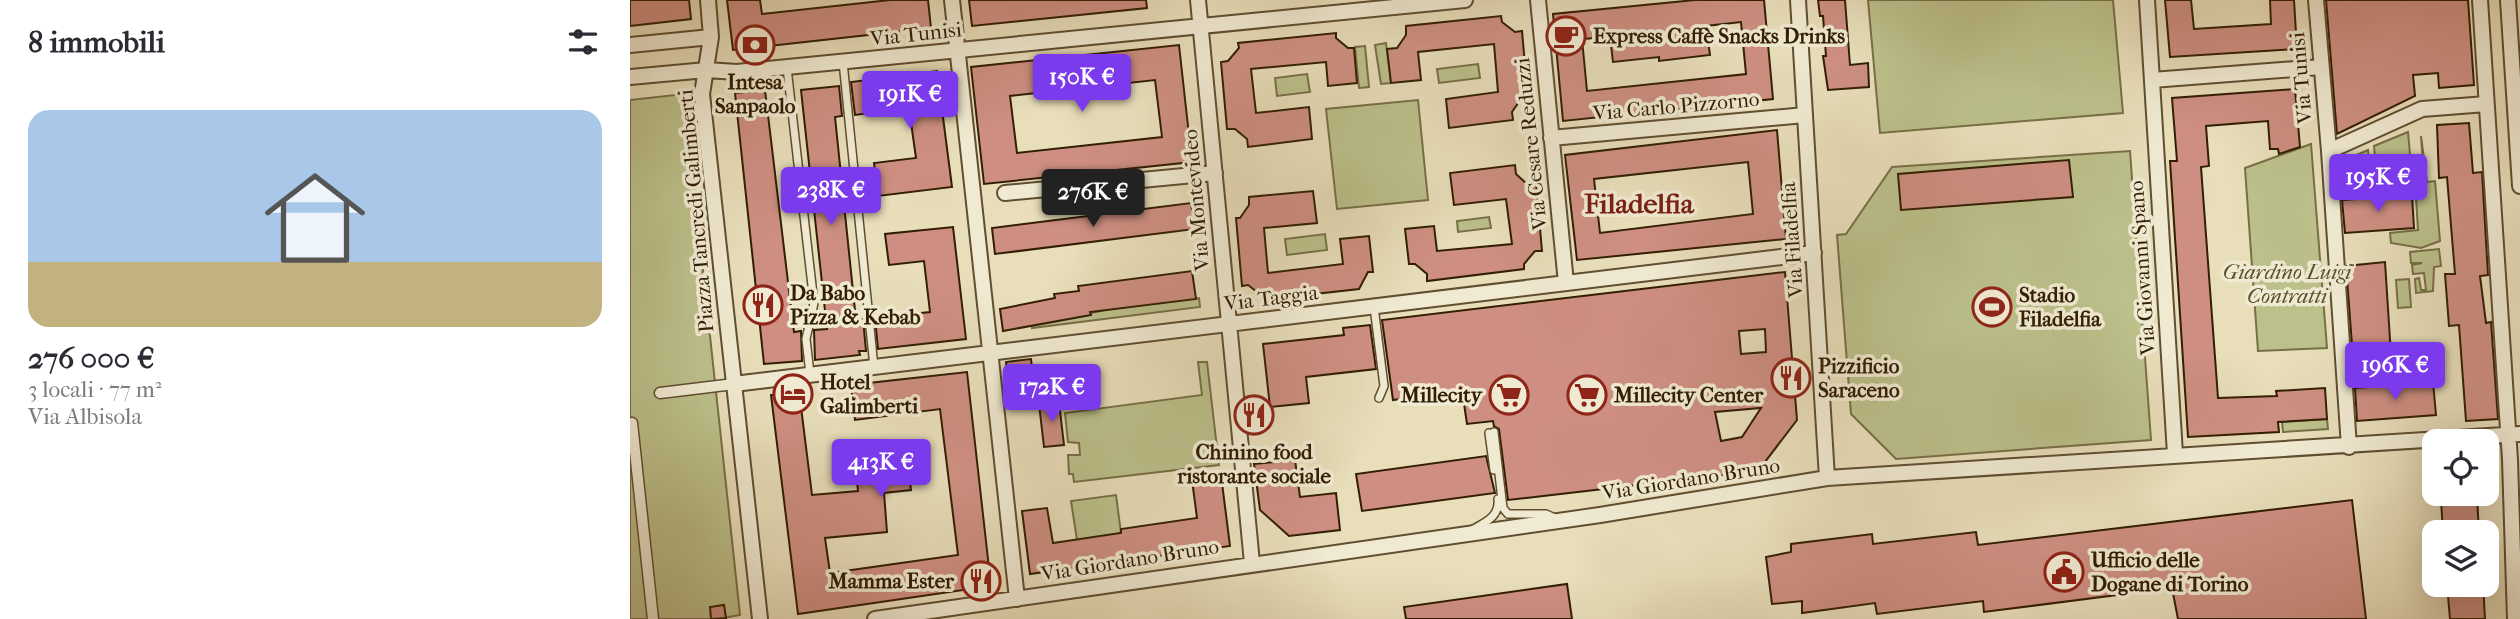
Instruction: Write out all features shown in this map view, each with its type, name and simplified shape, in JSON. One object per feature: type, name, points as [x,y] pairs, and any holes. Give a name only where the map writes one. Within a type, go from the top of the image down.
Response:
[{"type":"street","points":[[706,70],[711,37],[708,0]]},
{"type":"street","points":[[952,0],[1017,599]]},
{"type":"street","name":"Via Montevideo","points":[[1198,0],[1252,563]]},
{"type":"street","name":"Via Tunisi","points":[[706,70],[737,72],[787,68],[1465,0]]},
{"type":"street","name":"Via Cesare Reduzzi","points":[[1538,0],[1566,283]]},
{"type":"street","name":"Via Filadelfia","points":[[1798,0],[1827,478]]},
{"type":"street","name":"Via Giovanni Spano","points":[[2147,0],[2175,454]]},
{"type":"street","name":"Via Tunisi","points":[[2316,0],[2349,447]]},
{"type":"street","points":[[2480,0],[2486,104],[2514,435],[2515,619]]},
{"type":"street","points":[[2508,0],[2520,186]]},
{"type":"street","points":[[630,45],[711,37]]},
{"type":"street","points":[[2152,80],[2320,66]]},
{"type":"street","name":"Piazza Tancredi Galimberti","points":[[630,77],[706,70],[702,94],[760,619]]},
{"type":"street","points":[[2329,151],[2422,109],[2486,104]]},
{"type":"street","name":"Via Carlo Pizzorno","points":[[1551,138],[1805,115]]},
{"type":"street","points":[[1005,193],[1215,173]]},
{"type":"street","name":"Via Taggia","points":[[734,384],[1814,253]]},
{"type":"street","points":[[660,393],[734,384]]},
{"type":"street","points":[[632,423],[653,619]]},
{"type":"street","name":"Via Giordano Bruno","points":[[875,619],[1561,520],[1827,478],[2175,454],[2349,447],[2514,435]]},
{"type":"lane","points":[[843,62],[873,367]]},
{"type":"lane","points":[[787,68],[814,303],[806,339],[810,374]]},
{"type":"lane","points":[[1374,306],[1384,386],[1379,398]]},
{"type":"lane","points":[[1466,534],[1494,516],[1499,508],[1491,432],[1503,508],[1508,514],[1546,514],[1561,520]]},
{"type":"green space","points":[[1868,0],[2113,0],[2123,113],[1880,133]]},
{"type":"green space","points":[[1386,43],[1391,83],[1381,84],[1375,45]]},
{"type":"green space","points":[[1365,46],[1369,87],[1359,88],[1355,47]]},
{"type":"green space","points":[[1478,64],[1480,78],[1439,83],[1437,69]]},
{"type":"green space","points":[[1307,74],[1310,92],[1277,96],[1275,78]]},
{"type":"green space","points":[[684,94],[740,615],[718,619],[630,619],[630,100]]},
{"type":"green space","points":[[1418,100],[1428,200],[1337,209],[1326,109]]},
{"type":"green space","points":[[2408,132],[2413,188],[2378,191],[2374,146]]},
{"type":"green space","points":[[2421,136],[2427,182],[2435,181],[2440,241],[2421,248],[2391,243],[2390,233],[2418,230],[2415,181],[2424,180]]},
{"type":"green space","name":"Giardino Luigi Contratti","points":[[2311,144],[2327,348],[2258,351],[2245,168]]},
{"type":"green space","points":[[2368,150],[2371,191],[2345,193],[2343,161]]},
{"type":"green space","name":"Stadio Filadelfia","points":[[2130,151],[2151,440],[1896,459],[1851,414],[1837,235],[1846,234],[1892,167]]},
{"type":"green space","points":[[1489,217],[1491,228],[1458,232],[1457,221]]},
{"type":"green space","points":[[1325,234],[1327,250],[1287,255],[1285,239]]},
{"type":"green space","points":[[2439,249],[2441,266],[2434,267],[2433,291],[2416,293],[2415,279],[2419,278],[2421,290],[2426,290],[2424,273],[2413,274],[2412,265],[2422,263],[2411,263],[2410,252]]},
{"type":"green space","points":[[2409,279],[2411,307],[2398,308],[2396,280]]},
{"type":"green space","points":[[1199,298],[1200,307],[1032,328],[1032,325],[1116,308]]},
{"type":"green space","points":[[1198,362],[1207,362],[1219,465],[1074,482],[1073,474],[1069,474],[1068,455],[1080,455],[1079,443],[1068,442],[1065,413],[1202,395]]},
{"type":"green space","points":[[2327,419],[2328,429],[2283,432],[2282,422]]},
{"type":"green space","points":[[1116,495],[1121,533],[1077,540],[1071,501]]},
{"type":"building","points":[[630,0],[689,0],[691,19],[630,26]]},
{"type":"building","points":[[727,0],[760,0],[762,14],[890,0],[928,0],[931,28],[733,50]]},
{"type":"building","points":[[969,0],[1146,0],[1147,8],[972,26]]},
{"type":"building","points":[[1695,0],[1764,0],[1773,99],[1563,121],[1553,14]],"holes":[[[1741,22],[1746,74],[1587,91],[1582,39],[1610,37],[1613,62],[1659,57],[1659,61],[1710,55],[1706,26]]]},
{"type":"building","points":[[1818,0],[1845,0],[1850,65],[1868,63],[1869,87],[1828,90],[1823,56],[1826,56],[1823,16],[1820,16]]},
{"type":"building","points":[[2165,0],[2191,0],[2194,29],[2271,24],[2270,0],[2294,0],[2297,49],[2170,57]]},
{"type":"building","points":[[2326,0],[2468,0],[2474,85],[2439,88],[2438,73],[2413,75],[2415,96],[2337,134]]},
{"type":"building","points":[[1501,16],[1502,22],[1515,32],[1522,31],[1528,99],[1521,99],[1512,112],[1513,120],[1449,128],[1446,99],[1498,92],[1494,44],[1418,52],[1421,80],[1391,83],[1387,49],[1397,48],[1406,35],[1406,26]]},
{"type":"building","points":[[1336,33],[1336,38],[1348,48],[1354,48],[1357,83],[1328,86],[1326,62],[1251,69],[1256,113],[1309,107],[1312,139],[1248,147],[1247,139],[1235,129],[1227,129],[1221,62],[1228,61],[1239,48],[1238,43]]},
{"type":"building","points":[[1179,45],[1192,162],[984,184],[971,67]],"holes":[[[1155,80],[1162,137],[1017,153],[1010,96]]]},
{"type":"building","points":[[937,71],[952,187],[878,196],[874,163],[916,158],[909,108],[855,115],[851,82]]},
{"type":"building","points":[[839,86],[842,116],[835,117],[856,320],[863,319],[866,351],[859,351],[860,355],[815,360],[814,330],[827,329],[801,90]]},
{"type":"building","points":[[2295,89],[2300,147],[2279,154],[2278,149],[2270,149],[2268,121],[2206,126],[2209,166],[2201,167],[2218,398],[2277,396],[2276,391],[2325,388],[2327,419],[2278,422],[2279,432],[2188,437],[2170,161],[2177,161],[2172,98]]},
{"type":"building","points":[[765,90],[794,332],[801,331],[802,361],[764,364],[735,93]]},
{"type":"building","points":[[2469,123],[2473,173],[2482,172],[2488,275],[2480,276],[2486,323],[2491,322],[2498,419],[2466,421],[2459,325],[2449,326],[2445,274],[2455,274],[2447,177],[2439,178],[2437,125]]},
{"type":"building","points":[[1777,130],[1786,239],[1577,260],[1565,155]],"holes":[[[1748,162],[1753,214],[1600,233],[1594,179]]]},
{"type":"building","points":[[2069,160],[2073,197],[1901,210],[1898,174]]},
{"type":"building","points":[[1515,165],[1516,174],[1527,184],[1536,183],[1542,251],[1535,251],[1524,264],[1524,269],[1427,281],[1427,274],[1415,264],[1409,264],[1405,229],[1434,226],[1437,251],[1512,244],[1506,199],[1454,205],[1450,173]]},
{"type":"building","points":[[1313,191],[1317,223],[1264,228],[1268,273],[1343,264],[1340,239],[1369,236],[1373,272],[1368,272],[1359,289],[1262,300],[1261,295],[1248,285],[1242,286],[1236,218],[1240,218],[1249,205],[1249,197]]},
{"type":"building","points":[[2412,195],[2414,228],[2345,233],[2342,200]]},
{"type":"building","points":[[1191,203],[1195,229],[995,254],[992,228]]},
{"type":"building","points":[[953,227],[966,339],[878,349],[875,318],[930,312],[924,261],[889,265],[885,234]]},
{"type":"building","points":[[2385,262],[2391,355],[2353,358],[2346,266]]},
{"type":"building","points":[[1192,271],[1196,299],[1090,312],[1091,315],[1003,331],[1000,309],[1055,298],[1054,294],[1079,291],[1078,286]]},
{"type":"building","name":"Millecity Center","points":[[1785,272],[1797,420],[1758,471],[1508,500],[1499,429],[1494,426],[1493,421],[1467,424],[1462,390],[1393,400],[1382,320]],"holes":[[[1765,329],[1766,352],[1741,354],[1739,331]],[[1761,408],[1742,437],[1721,441],[1715,412]]]},
{"type":"building","points":[[1370,325],[1376,369],[1306,377],[1309,403],[1270,407],[1263,344],[1344,335],[1343,328]]},
{"type":"building","points":[[1031,359],[1034,385],[1009,388],[1006,362]]},
{"type":"building","points":[[967,372],[991,586],[798,614],[771,395],[799,391],[812,495],[858,491],[854,453],[906,447],[911,490],[884,493],[887,532],[825,538],[830,573],[958,555],[940,409],[855,420],[851,385]]},
{"type":"building","points":[[2433,382],[2436,415],[2357,421],[2355,388]]},
{"type":"building","points":[[1059,402],[1064,445],[1044,447],[1039,404]]},
{"type":"building","points":[[1486,456],[1495,493],[1362,511],[1356,474]]},
{"type":"building","points":[[1295,460],[1300,497],[1336,493],[1340,530],[1289,536],[1260,510],[1254,464]]},
{"type":"building","points":[[1221,475],[1230,546],[1030,574],[1022,511],[1047,508],[1053,543],[1121,533],[1121,529],[1197,518],[1192,480]]},
{"type":"building","name":"Ufficio delle Dogane di Torino","points":[[2352,500],[2366,619],[2178,619],[2172,588],[1984,612],[1983,601],[1877,614],[1875,603],[1802,613],[1802,601],[1772,604],[1766,557],[1791,552],[1791,544],[1872,534],[1873,544],[1976,532],[1978,545]]},
{"type":"building","points":[[2441,506],[2478,506],[2478,520],[2442,520]]},
{"type":"building","points":[[1567,584],[1572,619],[1406,619],[1404,607]]},
{"type":"building","points":[[2448,597],[2484,597],[2485,619],[2450,619]]},
{"type":"building","points":[[724,605],[726,618],[711,619],[710,607]]},
{"type":"place","name":"Express Caffè Snacks Drinks","points":[[1566,36]]},
{"type":"place","name":"Intesa Sanpaolo","points":[[755,45]]},
{"type":"place","name":"Da Babo Pizza & Kebab","points":[[763,305]]},
{"type":"place","name":"Stadio Filadelfia","points":[[1992,307]]},
{"type":"place","name":"Pizzificio Saraceno","points":[[1791,378]]},
{"type":"place","name":"Hotel Galimberti","points":[[793,394]]},
{"type":"place","name":"Millecity","points":[[1509,395]]},
{"type":"place","name":"Millecity Center","points":[[1587,395]]},
{"type":"place","name":"Chinino food ristorante sociale","points":[[1254,415]]},
{"type":"place","name":"Ufficio delle Dogane di Torino","points":[[2064,572]]},
{"type":"place","name":"Mamma Ester","points":[[981,581]]},
{"type":"district","name":"Filadelfia","points":[[1639,203]]}]
